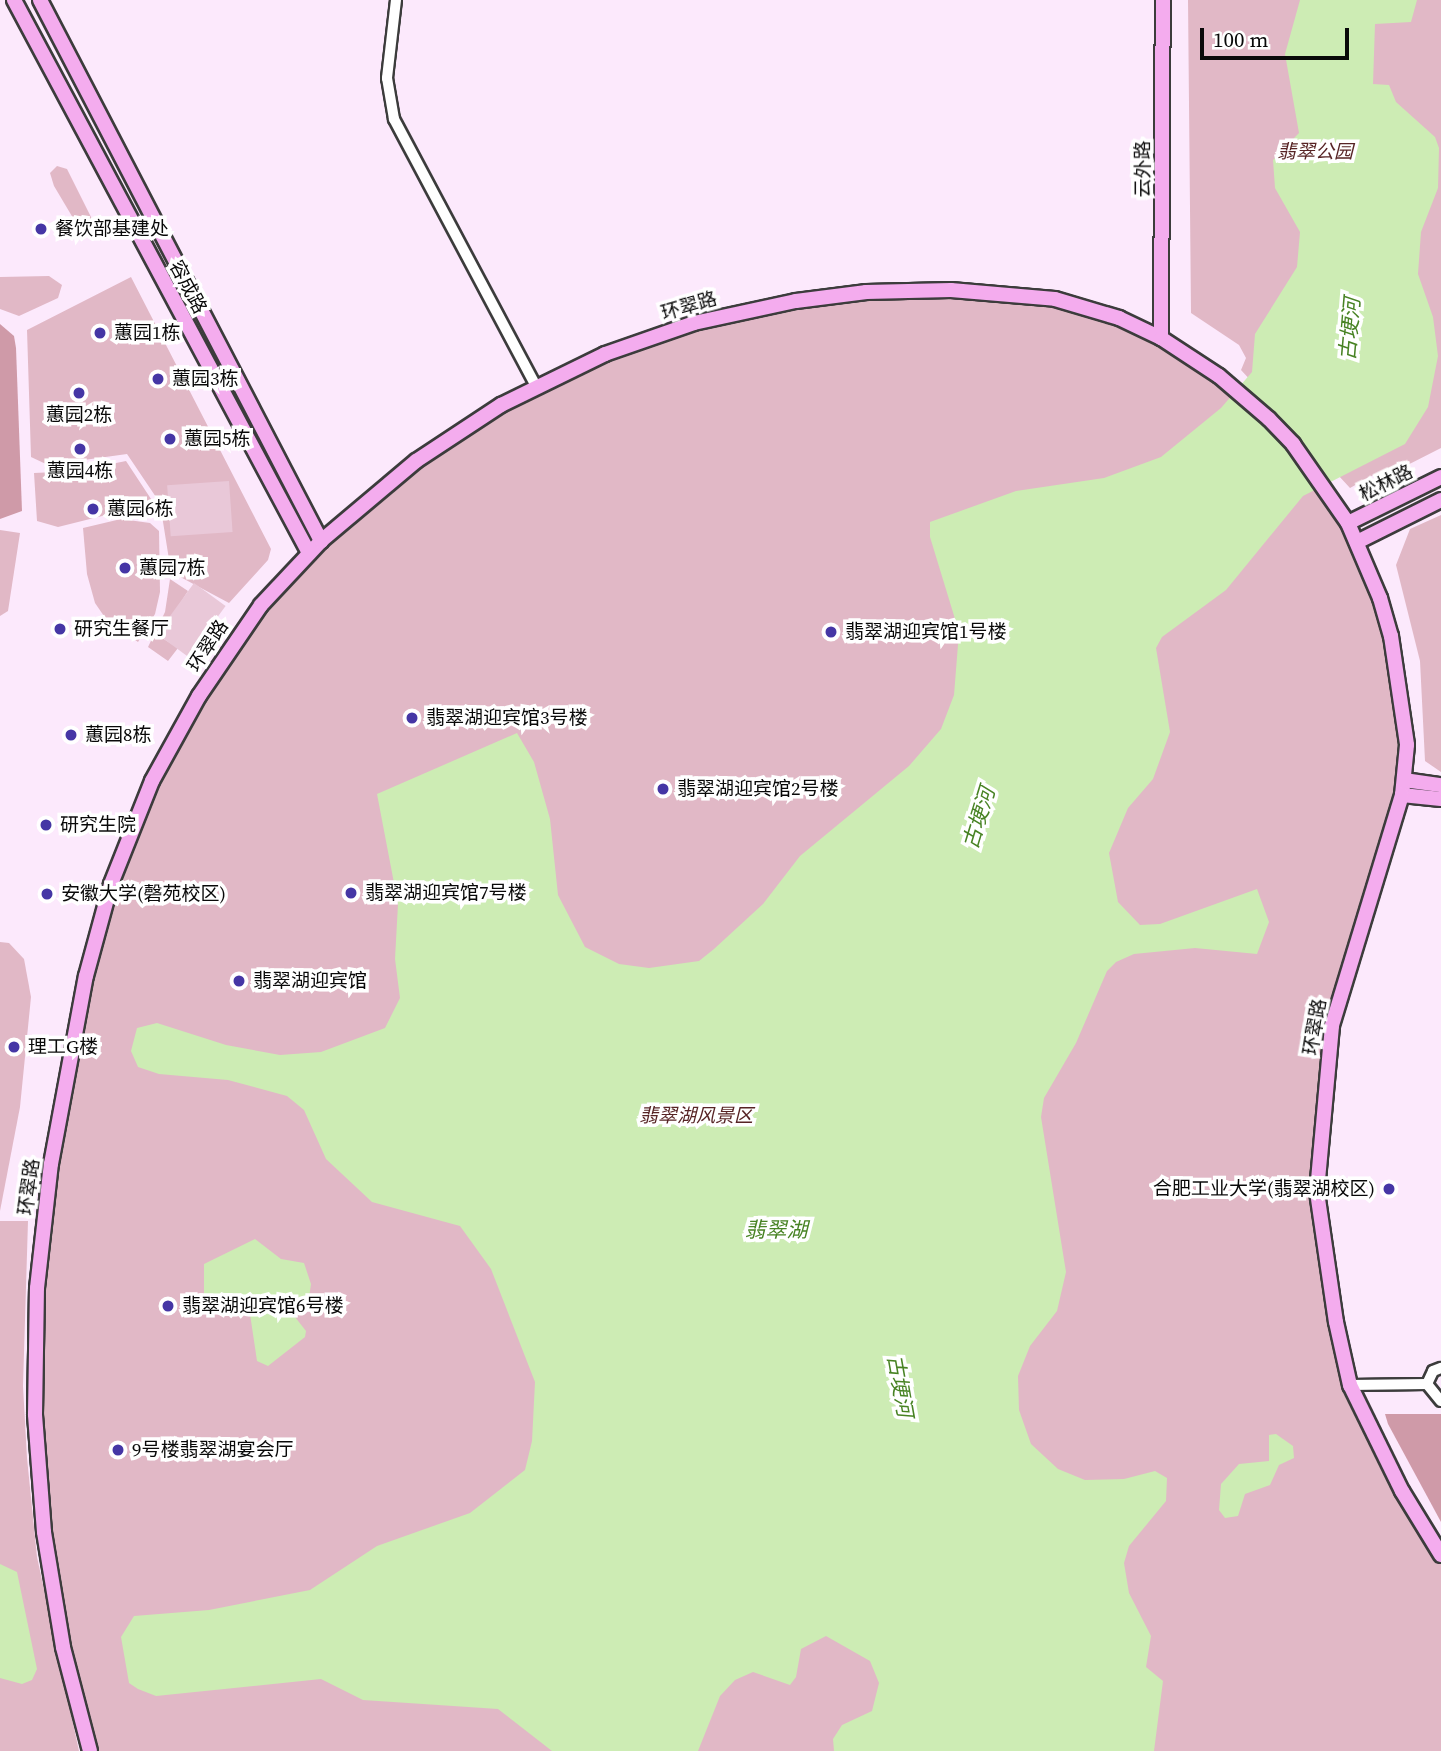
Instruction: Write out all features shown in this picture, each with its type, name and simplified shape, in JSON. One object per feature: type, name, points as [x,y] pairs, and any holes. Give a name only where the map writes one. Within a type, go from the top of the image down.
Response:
[{"type":"street","name":"容成路","points":[[15,0],[309,553]]},
{"type":"street","name":"容成路","points":[[40,0],[321,541]]},
{"type":"street","points":[[396,0],[387,78],[394,119],[536,386]]},
{"type":"street","name":"云外路","points":[[1161,338],[1163,0]]},
{"type":"street","name":"环翠路","points":[[90,1751],[52,1585],[35,1413],[39,1255],[60,1110],[93,945],[137,814],[178,731],[242,629],[321,541],[416,461],[536,386],[605,354],[694,323],[778,304],[866,292],[951,290],[1055,299],[1119,318],[1161,338],[1219,376],[1293,444],[1348,523],[1391,636],[1407,745],[1403,788],[1349,962],[1329,1054],[1317,1192],[1336,1322],[1350,1385],[1402,1491],[1441,1555]]},
{"type":"street","name":"松林路","points":[[1348,523],[1441,477]]},
{"type":"street","name":"松林路","points":[[1357,542],[1441,500]]},
{"type":"street","points":[[1403,788],[1441,785]]},
{"type":"street","points":[[1403,788],[1441,799]]},
{"type":"street","points":[[1427,1384],[1433,1371],[1441,1368]]},
{"type":"street","points":[[1350,1385],[1427,1384]]},
{"type":"street","points":[[1427,1384],[1441,1401]]},
{"type":"green space","name":"翡翠公园","points":[[1188,0],[1441,0],[1441,448],[1378,480],[1375,474],[1350,488],[1241,370],[1246,358],[1239,345],[1191,313]]},
{"type":"green space","points":[[57,166],[67,169],[94,223],[91,229],[83,230],[76,223],[54,186],[50,173]]},
{"type":"green space","points":[[49,276],[62,285],[58,298],[19,316],[0,309],[0,277]]},
{"type":"green space","points":[[131,277],[271,549],[268,560],[229,603],[171,572],[160,503],[127,454],[48,465],[31,457],[27,330]]},
{"type":"green space","name":"翡翠湖风景区","points":[[951,290],[1100,311],[1219,376],[1335,503],[1391,636],[1404,780],[1332,1026],[1317,1192],[1350,1385],[1441,1555],[1441,1751],[90,1751],[63,1647],[34,1384],[58,1121],[125,843],[242,629],[390,481],[568,370],[754,308]]},
{"type":"green space","points":[[126,461],[155,505],[149,515],[106,515],[58,527],[37,521],[34,473],[77,471]]},
{"type":"green space","points":[[1441,515],[1441,772],[1425,761],[1420,661],[1396,565],[1410,529]]},
{"type":"green space","points":[[121,519],[150,523],[159,531],[160,592],[155,614],[138,642],[106,619],[95,603],[87,574],[83,528]]},
{"type":"green space","points":[[0,530],[20,533],[8,611],[0,616]]},
{"type":"green space","points":[[170,579],[188,591],[159,636],[178,648],[168,661],[148,647],[165,612]]},
{"type":"green space","points":[[0,942],[9,943],[24,959],[31,997],[20,1107],[0,1211]]},
{"type":"green space","points":[[0,1221],[28,1221],[23,1386],[27,1458],[37,1557],[79,1751],[0,1751]]},
{"type":"shaded area","points":[[0,324],[14,336],[16,348],[22,511],[0,519]]},
{"type":"shaded area","points":[[229,481],[233,532],[171,536],[167,485]]},
{"type":"shaded area","points":[[194,583],[226,606],[189,657],[157,634]]},
{"type":"shaded area","points":[[1385,1414],[1441,1414],[1441,1522],[1388,1424]]},
{"type":"water","name":"翡翠湖","points":[[1300,0],[1417,0],[1411,22],[1375,24],[1373,84],[1389,85],[1396,102],[1435,137],[1439,148],[1438,188],[1421,232],[1418,274],[1433,317],[1438,356],[1428,407],[1405,444],[1303,496],[1226,590],[1162,637],[1156,648],[1170,732],[1153,779],[1128,808],[1109,853],[1118,902],[1140,925],[1160,924],[1257,889],[1269,922],[1257,954],[1195,948],[1134,954],[1116,962],[1107,971],[1076,1043],[1044,1098],[1041,1117],[1066,1272],[1057,1311],[1030,1346],[1018,1376],[1019,1410],[1031,1444],[1058,1469],[1085,1480],[1124,1479],[1155,1471],[1167,1478],[1166,1501],[1129,1546],[1124,1563],[1129,1593],[1151,1636],[1146,1667],[1163,1681],[1154,1751],[834,1751],[833,1739],[842,1725],[872,1711],[879,1683],[870,1661],[826,1636],[801,1649],[796,1677],[790,1685],[753,1672],[735,1680],[720,1696],[698,1751],[552,1751],[498,1709],[363,1700],[321,1679],[156,1696],[129,1683],[121,1637],[134,1616],[209,1610],[310,1590],[377,1546],[470,1513],[525,1470],[532,1441],[535,1382],[491,1269],[460,1226],[372,1202],[326,1159],[304,1110],[287,1096],[228,1080],[159,1074],[138,1067],[131,1051],[137,1028],[157,1023],[226,1045],[280,1055],[321,1052],[385,1028],[400,998],[395,959],[398,904],[377,794],[517,733],[534,762],[550,819],[558,895],[585,947],[619,964],[649,968],[699,961],[714,949],[763,904],[800,856],[909,766],[941,729],[954,695],[959,632],[930,537],[930,522],[1016,491],[1104,478],[1161,457],[1221,408],[1252,372],[1255,334],[1297,267],[1300,232],[1275,188],[1273,160],[1299,133],[1285,54]]},
{"type":"water","points":[[255,1239],[281,1259],[304,1263],[311,1284],[309,1298],[295,1317],[306,1331],[305,1337],[268,1366],[257,1361],[250,1314],[204,1299],[204,1264]]},
{"type":"water","points":[[1276,1434],[1293,1446],[1294,1458],[1279,1465],[1270,1485],[1245,1494],[1238,1516],[1225,1518],[1219,1510],[1221,1484],[1239,1464],[1269,1461],[1269,1435]]},
{"type":"water","points":[[0,1564],[17,1572],[37,1669],[32,1680],[22,1684],[0,1678]]},
{"type":"place","name":"餐饮部基建处","points":[[41,229]]},
{"type":"place","name":"蕙园1栋","points":[[100,333]]},
{"type":"place","name":"蕙园3栋","points":[[158,379]]},
{"type":"place","name":"蕙园2栋","points":[[79,393]]},
{"type":"place","name":"蕙园5栋","points":[[170,439]]},
{"type":"place","name":"蕙园4栋","points":[[80,449]]},
{"type":"place","name":"蕙园6栋","points":[[93,509]]},
{"type":"place","name":"蕙园7栋","points":[[125,568]]},
{"type":"place","name":"研究生餐厅","points":[[60,629]]},
{"type":"place","name":"翡翠湖迎宾馆1号楼","points":[[831,632]]},
{"type":"place","name":"翡翠湖迎宾馆3号楼","points":[[412,718]]},
{"type":"place","name":"蕙园8栋","points":[[71,735]]},
{"type":"place","name":"翡翠湖迎宾馆2号楼","points":[[663,789]]},
{"type":"place","name":"研究生院","points":[[46,825]]},
{"type":"place","name":"翡翠湖迎宾馆7号楼","points":[[351,893]]},
{"type":"place","name":"安徽大学(磬苑校区)","points":[[47,894]]},
{"type":"place","name":"翡翠湖迎宾馆","points":[[239,981]]},
{"type":"place","name":"理工G楼","points":[[14,1047]]},
{"type":"place","name":"合肥工业大学(翡翠湖校区)","points":[[1389,1189]]},
{"type":"place","name":"翡翠湖迎宾馆6号楼","points":[[168,1306]]},
{"type":"place","name":"9号楼翡翠湖宴会厅","points":[[118,1450]]},
{"type":"water label","name":"古埂河","points":[[1350,329]]},
{"type":"water label","name":"古埂河","points":[[979,818]]},
{"type":"water label","name":"古埂河","points":[[900,1386]]}]
